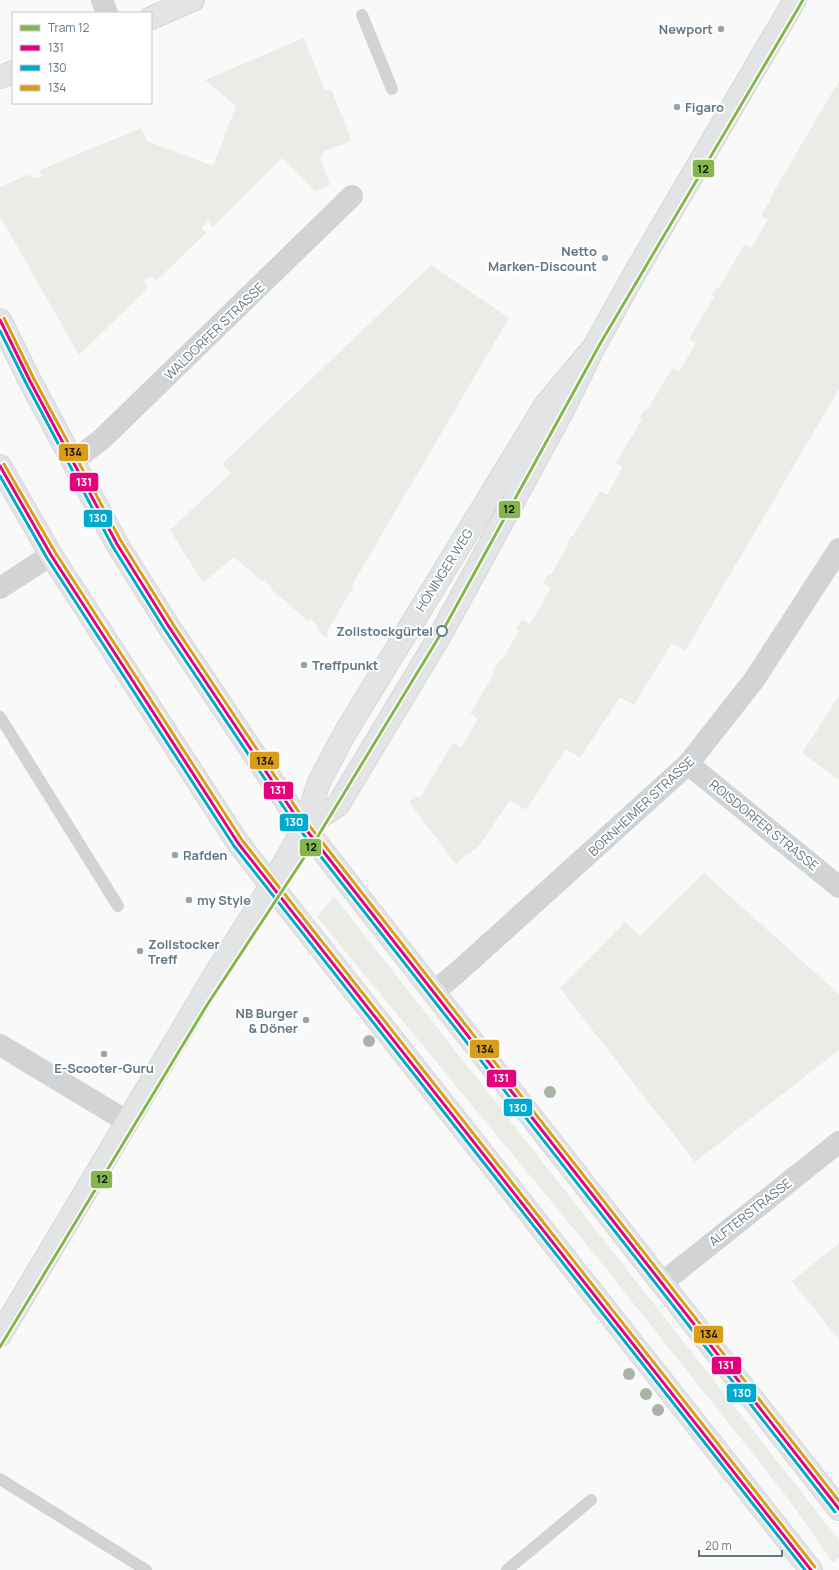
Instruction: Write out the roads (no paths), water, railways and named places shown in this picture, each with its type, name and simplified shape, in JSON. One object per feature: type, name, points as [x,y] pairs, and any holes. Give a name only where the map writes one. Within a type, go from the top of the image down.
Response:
[{"type":"main road","points":[[152,18],[193,0]]},
{"type":"main road","name":"HÖNINGER WEG","points":[[304,828],[338,805],[442,632],[562,412],[594,347],[636,271],[795,0]]},
{"type":"main road","points":[[0,77],[12,72]]},
{"type":"main road","points":[[0,320],[30,381],[117,544],[169,627],[304,828],[839,1509]]},
{"type":"main road","name":"HÖNINGER WEG","points":[[0,1335],[219,968],[271,886],[304,828],[319,782],[357,712],[546,404],[594,347]]},
{"type":"main road","points":[[0,466],[50,555],[235,838],[271,886],[811,1570]]},
{"type":"street","points":[[102,0],[107,12]]},
{"type":"street","name":"WALDORFER STRASSE","points":[[73,461],[102,439],[352,196]]},
{"type":"street","name":"BORNHEIMER STRASSE","points":[[434,992],[688,764],[754,680],[839,549]]},
{"type":"street","points":[[0,588],[50,555]]},
{"type":"street","name":"ROISDORFER STRASSE","points":[[688,764],[839,887]]},
{"type":"street","points":[[0,1045],[128,1122]]},
{"type":"street","name":"ALFTERSTRASSE","points":[[662,1283],[839,1142]]},
{"type":"lane","points":[[362,15],[392,89]]},
{"type":"lane","points":[[0,717],[118,906]]},
{"type":"lane","points":[[0,1479],[146,1570]]},
{"type":"lane","points":[[507,1570],[592,1500]]},
{"type":"tram line","name":"12","points":[[0,1347],[207,1005],[315,841],[442,632],[600,344],[803,0]]},
{"type":"place","name":"Newport","points":[[721,29]]},
{"type":"place","name":"Figaro","points":[[677,107]]},
{"type":"place","name":"Netto Marken-Discount","points":[[605,258]]},
{"type":"place","name":"Zollstockgürtel","points":[[442,631]]},
{"type":"place","name":"Treffpunkt","points":[[304,665]]},
{"type":"place","name":"Rafden","points":[[175,855]]},
{"type":"place","name":"my Style","points":[[189,900]]},
{"type":"place","name":"Zollstocker Treff","points":[[140,951]]},
{"type":"place","name":"NB Burger & Döner","points":[[306,1020]]},
{"type":"place","name":"E-Scooter-Guru","points":[[104,1054]]}]
